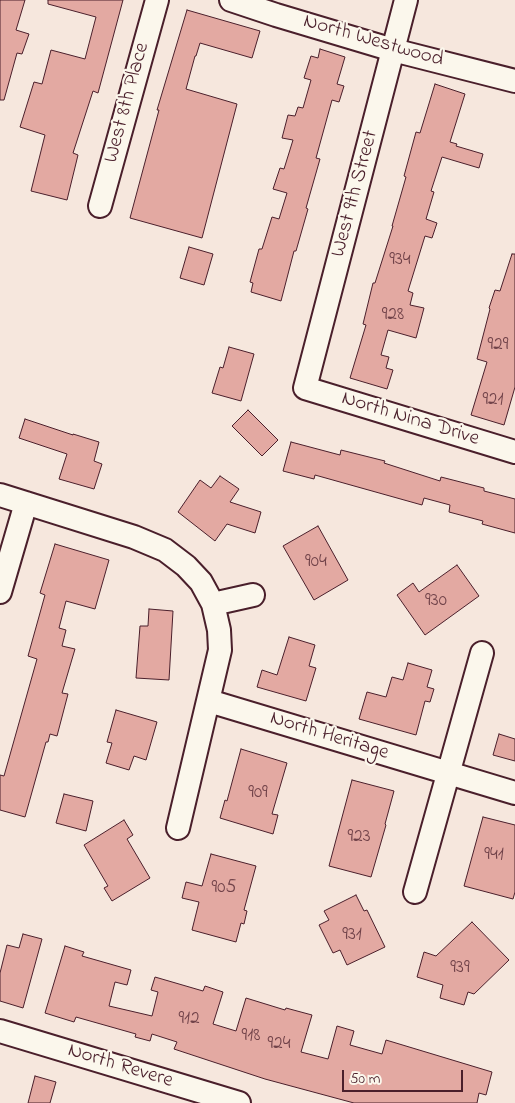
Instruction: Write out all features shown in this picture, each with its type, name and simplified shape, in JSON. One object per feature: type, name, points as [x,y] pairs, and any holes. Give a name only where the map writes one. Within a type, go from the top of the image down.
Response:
[{"type":"street","name":"West 8th Place","points":[[100,206],[157,0]]},
{"type":"street","name":"North Westwood","points":[[232,0],[394,50],[515,81]]},
{"type":"street","name":"West 9th Street","points":[[305,388],[406,0]]},
{"type":"street","name":"North Nina Drive","points":[[305,388],[515,452]]},
{"type":"street","points":[[0,496],[134,537],[165,550],[186,566],[201,582],[213,604],[219,630],[220,650],[178,828]]},
{"type":"street","points":[[0,592],[26,503]]},
{"type":"street","points":[[213,604],[253,595]]},
{"type":"street","points":[[415,892],[482,653]]},
{"type":"street","name":"North Heritage","points":[[209,701],[515,793]]},
{"type":"street","name":"North Revere","points":[[0,1031],[240,1103]]},
{"type":"building","points":[[0,0],[25,0],[16,30],[29,34],[22,54],[17,53],[4,100],[0,100]]},
{"type":"building","points":[[48,0],[123,0],[98,93],[93,91],[73,153],[78,155],[67,200],[31,191],[45,135],[20,127],[34,82],[42,84],[51,50],[85,59],[96,17],[48,4]]},
{"type":"building","points":[[187,10],[260,31],[252,58],[200,43],[195,56],[186,89],[237,104],[202,238],[130,218],[159,110],[157,110]]},
{"type":"building","points":[[320,49],[345,57],[337,84],[344,86],[339,102],[332,100],[316,158],[320,159],[306,208],[308,209],[296,251],[294,251],[281,301],[251,292],[253,283],[250,282],[259,249],[262,249],[272,217],[279,219],[287,193],[273,189],[280,168],[284,169],[293,140],[282,138],[288,115],[295,116],[298,107],[303,108],[311,80],[304,78],[311,56],[318,58]]},
{"type":"building","points":[[435,84],[465,94],[450,142],[457,144],[456,146],[483,154],[479,168],[442,157],[431,191],[434,192],[426,219],[437,223],[432,238],[425,236],[408,291],[413,293],[410,305],[424,308],[416,338],[388,330],[381,355],[389,357],[386,368],[393,370],[387,389],[350,378],[366,325],[363,324],[373,283],[375,283],[393,226],[416,132],[420,133]]},
{"type":"building","points":[[189,247],[213,254],[204,285],[180,278]]},
{"type":"building","points":[[512,254],[515,254],[515,387],[504,425],[471,415],[487,362],[477,359],[489,308],[495,290],[500,291]]},
{"type":"building","points":[[229,347],[254,354],[241,401],[212,393],[220,367],[223,368]]},
{"type":"building","points":[[248,410],[278,440],[262,456],[232,426]]},
{"type":"building","points":[[25,419],[99,442],[94,461],[102,464],[94,489],[59,479],[67,454],[19,438]]},
{"type":"building","points":[[291,442],[340,455],[341,450],[385,461],[384,463],[440,481],[441,477],[484,488],[484,491],[515,499],[515,533],[482,524],[483,521],[449,512],[450,505],[424,498],[422,505],[315,475],[314,479],[283,471]]},
{"type":"building","points":[[220,476],[239,489],[230,502],[261,512],[255,533],[227,524],[215,541],[178,512],[200,480],[211,488]]},
{"type":"building","points":[[318,526],[348,580],[314,600],[283,546]]},
{"type":"building","points":[[55,544],[109,560],[95,609],[66,601],[59,628],[66,630],[62,646],[75,649],[62,693],[68,694],[57,736],[50,734],[48,742],[46,742],[25,817],[0,810],[0,775],[4,776],[37,659],[28,656],[45,595],[40,593]]},
{"type":"building","points":[[457,565],[479,596],[425,635],[397,595],[413,583],[419,592]]},
{"type":"building","points":[[149,609],[173,611],[169,680],[136,678],[140,626],[148,626]]},
{"type":"building","points":[[289,637],[315,645],[309,666],[316,668],[306,701],[257,687],[262,670],[277,675]]},
{"type":"building","points":[[408,663],[432,670],[427,687],[434,689],[430,702],[425,701],[416,735],[359,719],[367,692],[386,697],[392,677],[403,680]]},
{"type":"building","points":[[116,710],[157,722],[146,760],[134,756],[129,770],[106,763],[112,743],[107,742]]},
{"type":"building","points":[[499,734],[515,739],[515,761],[493,755]]},
{"type":"building","points":[[241,749],[287,763],[272,814],[278,815],[273,834],[220,818],[225,800],[227,801]]},
{"type":"building","points":[[352,780],[394,791],[371,877],[329,866]]},
{"type":"building","points":[[64,794],[93,801],[86,831],[56,823]]},
{"type":"building","points":[[483,817],[515,825],[515,892],[513,899],[464,886]]},
{"type":"building","points":[[124,820],[133,835],[127,839],[150,878],[112,901],[104,888],[108,886],[84,845]]},
{"type":"building","points":[[211,854],[256,866],[244,910],[247,911],[244,924],[241,923],[236,942],[192,930],[199,902],[182,898],[186,882],[202,886]]},
{"type":"building","points":[[356,895],[364,911],[367,910],[385,947],[347,965],[340,950],[333,953],[319,925],[329,920],[324,911]]},
{"type":"building","points":[[472,922],[509,960],[474,994],[468,992],[464,1005],[440,998],[443,985],[417,977],[424,952],[436,956]]},
{"type":"building","points":[[23,934],[42,939],[23,1008],[0,1001],[0,973],[7,945],[19,948]]},
{"type":"building","points":[[65,946],[84,952],[82,956],[131,970],[127,985],[115,982],[109,1006],[152,1016],[158,992],[151,990],[155,977],[203,991],[205,986],[223,992],[213,1024],[236,1031],[246,998],[285,1010],[286,1008],[312,1015],[301,1052],[328,1059],[337,1026],[354,1031],[350,1045],[382,1054],[386,1040],[492,1072],[486,1095],[479,1093],[477,1103],[354,1103],[265,1079],[174,1049],[177,1042],[152,1034],[150,1041],[135,1037],[136,1034],[76,1017],[74,1022],[45,1013]]},
{"type":"building","points":[[35,1076],[56,1082],[50,1103],[28,1103]]}]
